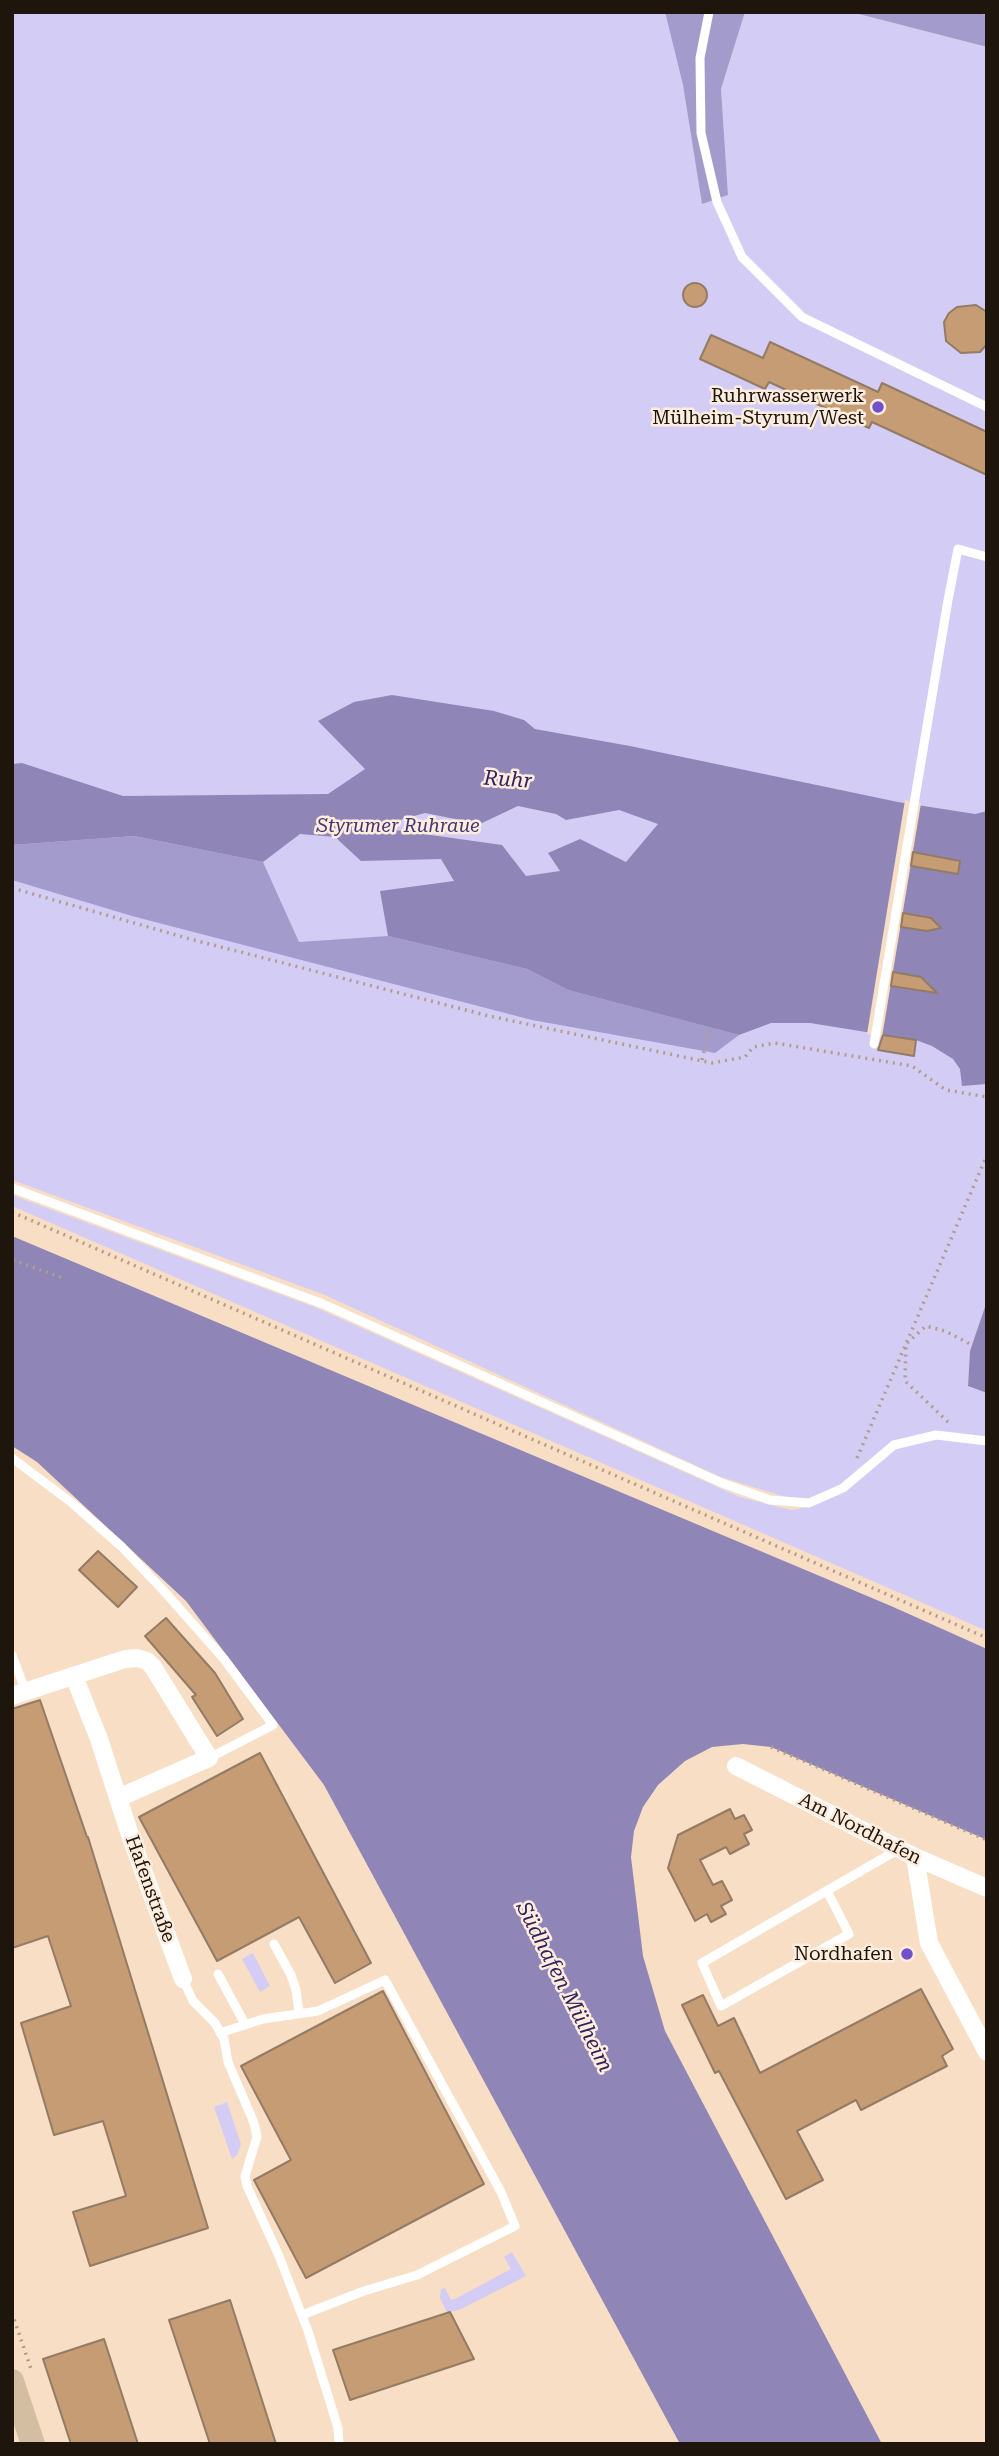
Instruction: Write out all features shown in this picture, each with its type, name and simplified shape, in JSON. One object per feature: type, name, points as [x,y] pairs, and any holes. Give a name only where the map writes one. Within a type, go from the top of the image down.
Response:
[{"type":"main road","points":[[12,2381],[33,2444]]},
{"type":"street","points":[[19,1694],[125,1659],[137,1658],[147,1661],[153,1667],[209,1758],[118,1798]]},
{"type":"street","name":"Hafenstraße","points":[[74,1676],[99,1739],[183,1979]]},
{"type":"street","name":"Am Nordhafen","points":[[736,1766],[907,1853],[987,1888]]},
{"type":"street","points":[[907,1853],[929,1943],[987,2052]]},
{"type":"lane","points":[[709,12],[700,58],[701,134],[717,202],[742,257],[802,317],[987,407]]},
{"type":"lane","points":[[874,1044],[958,549],[987,557]]},
{"type":"lane","points":[[12,1188],[323,1304],[722,1483],[770,1500],[809,1503],[843,1488],[894,1445],[936,1435],[987,1441]]},
{"type":"lane","points":[[12,1458],[72,1503],[122,1547],[224,1659],[273,1725],[209,1758]]},
{"type":"lane","points":[[12,1655],[19,1694]]},
{"type":"lane","points":[[827,1891],[849,1934],[721,2006],[702,1963],[827,1891],[907,1853]]},
{"type":"lane","points":[[274,1944],[296,1990],[299,2013]]},
{"type":"lane","points":[[218,1974],[245,2024]]},
{"type":"lane","points":[[183,1979],[193,2001],[215,2023],[220,2033],[228,2062],[254,2123],[257,2137],[245,2176],[247,2186],[302,2315],[338,2428],[339,2444]]},
{"type":"lane","points":[[220,2033],[245,2024],[317,2011],[385,1980],[501,2192],[515,2226],[417,2274],[302,2315]]},
{"type":"path","points":[[12,888],[190,939],[489,1016],[712,1063],[745,1057],[753,1046],[775,1043],[912,1066],[946,1090],[987,1097]]},
{"type":"path","points":[[702,1060],[710,1027]]},
{"type":"path","points":[[843,1488],[987,1155]]},
{"type":"path","points":[[12,1212],[987,1638]]},
{"type":"path","points":[[13,1260],[63,1278]]},
{"type":"path","points":[[965,1438],[905,1381],[906,1344],[926,1326],[945,1331],[972,1345]]},
{"type":"path","points":[[771,1747],[987,1840]]},
{"type":"green space","name":"Styrumer Ruhraue","points":[[12,12],[665,12],[683,85],[702,203],[728,195],[721,89],[745,12],[851,12],[987,47],[987,1308],[970,1351],[968,1386],[987,1393],[987,1631],[12,1206],[12,1195],[317,1308],[740,1497],[791,1510],[814,1506],[721,1477],[325,1295],[12,1180]]},
{"type":"green space","points":[[253,1953],[270,1986],[260,1992],[242,1959]]},
{"type":"green space","points":[[227,2102],[241,2144],[237,2155],[232,2159],[214,2107]]},
{"type":"green space","points":[[512,2252],[526,2276],[461,2309],[447,2313],[440,2298],[441,2289],[445,2288],[451,2300],[455,2299],[511,2269],[504,2257]]},
{"type":"shaded area","points":[[665,12],[745,12],[721,89],[728,195],[702,204],[683,85]]},
{"type":"shaded area","points":[[851,12],[973,12],[987,15],[987,47]]},
{"type":"shaded area","points":[[134,836],[263,862],[299,942],[388,936],[527,969],[568,990],[739,1035],[715,1053],[532,1020],[132,916],[12,880],[12,845]]},
{"type":"water","name":"Ruhr","points":[[392,695],[494,711],[524,720],[535,729],[898,802],[975,814],[987,811],[987,1084],[962,1086],[960,1069],[953,1059],[916,1040],[810,1023],[771,1023],[739,1035],[568,990],[527,969],[388,936],[380,891],[454,881],[441,859],[361,861],[335,837],[300,834],[263,862],[134,836],[12,845],[12,764],[22,763],[123,796],[328,794],[365,769],[318,721],[354,702]],"holes":[[[518,806],[556,814],[566,820],[619,810],[658,824],[626,862],[580,839],[548,853],[560,871],[526,876],[502,845],[374,827],[425,813],[480,824]],[[893,973],[917,976],[915,989],[891,986]]]},
{"type":"water","name":"Südhafen Mülheim","points":[[12,1236],[891,1606],[987,1649],[987,1840],[771,1747],[743,1744],[712,1747],[685,1761],[658,1785],[643,1807],[634,1831],[631,1857],[643,1956],[665,2031],[882,2444],[680,2444],[324,1785],[186,1601],[37,1462],[12,1446]]},
{"type":"water","points":[[985,1307],[987,1393],[968,1386],[970,1351]]},
{"type":"pier","points":[[905,800],[921,803],[882,1037],[867,1034]]},
{"type":"building","points":[[695,283],[703,287],[707,295],[703,303],[695,307],[687,303],[683,295],[687,287]]},
{"type":"building","points":[[976,305],[987,312],[987,344],[980,352],[961,353],[946,341],[944,322],[949,313],[957,307]]},
{"type":"building","name":"Ruhrwasserwerk Mülheim-Styrum/West","points":[[711,335],[763,358],[770,342],[878,392],[882,383],[987,432],[987,475],[872,422],[869,428],[769,382],[765,389],[700,359]]},
{"type":"building","points":[[913,852],[960,861],[958,874],[911,866]]},
{"type":"building","points":[[903,913],[931,918],[941,928],[927,931],[901,927]]},
{"type":"building","points":[[893,972],[921,977],[937,993],[891,986]]},
{"type":"building","points":[[883,1035],[916,1040],[914,1056],[878,1050]]},
{"type":"building","points":[[98,1551],[137,1587],[118,1607],[79,1570]]},
{"type":"building","points":[[166,1618],[215,1673],[243,1719],[217,1736],[192,1697],[196,1695],[145,1636]]},
{"type":"building","points":[[40,1700],[88,1837],[208,2228],[90,2266],[73,2212],[126,2196],[103,2121],[54,2135],[21,2023],[71,2006],[48,1936],[12,1948],[12,1709]]},
{"type":"building","points":[[260,1753],[371,1963],[335,1983],[299,1917],[217,1961],[139,1817]]},
{"type":"building","points":[[730,1809],[735,1819],[744,1815],[752,1830],[744,1834],[749,1844],[730,1854],[726,1847],[700,1860],[713,1885],[722,1881],[732,1900],[721,1906],[726,1914],[711,1922],[707,1914],[695,1921],[668,1868],[678,1835]]},
{"type":"building","points":[[921,1989],[953,2049],[942,2056],[947,2066],[861,2110],[856,2100],[797,2131],[823,2180],[786,2199],[719,2071],[715,2073],[682,2005],[703,1995],[718,2026],[734,2018],[760,2073]]},
{"type":"building","points":[[383,1991],[484,2184],[306,2278],[254,2180],[291,2160],[241,2066]]},
{"type":"building","points":[[230,2300],[276,2444],[210,2444],[169,2320]]},
{"type":"building","points":[[450,2312],[474,2359],[350,2400],[333,2350]]},
{"type":"building","points":[[104,2339],[138,2444],[71,2444],[43,2359]]},
{"type":"place","name":"Ruhrwasserwerk Mülheim-Styrum/West","points":[[878,407]]},
{"type":"place","name":"Nordhafen","points":[[907,1954]]}]
